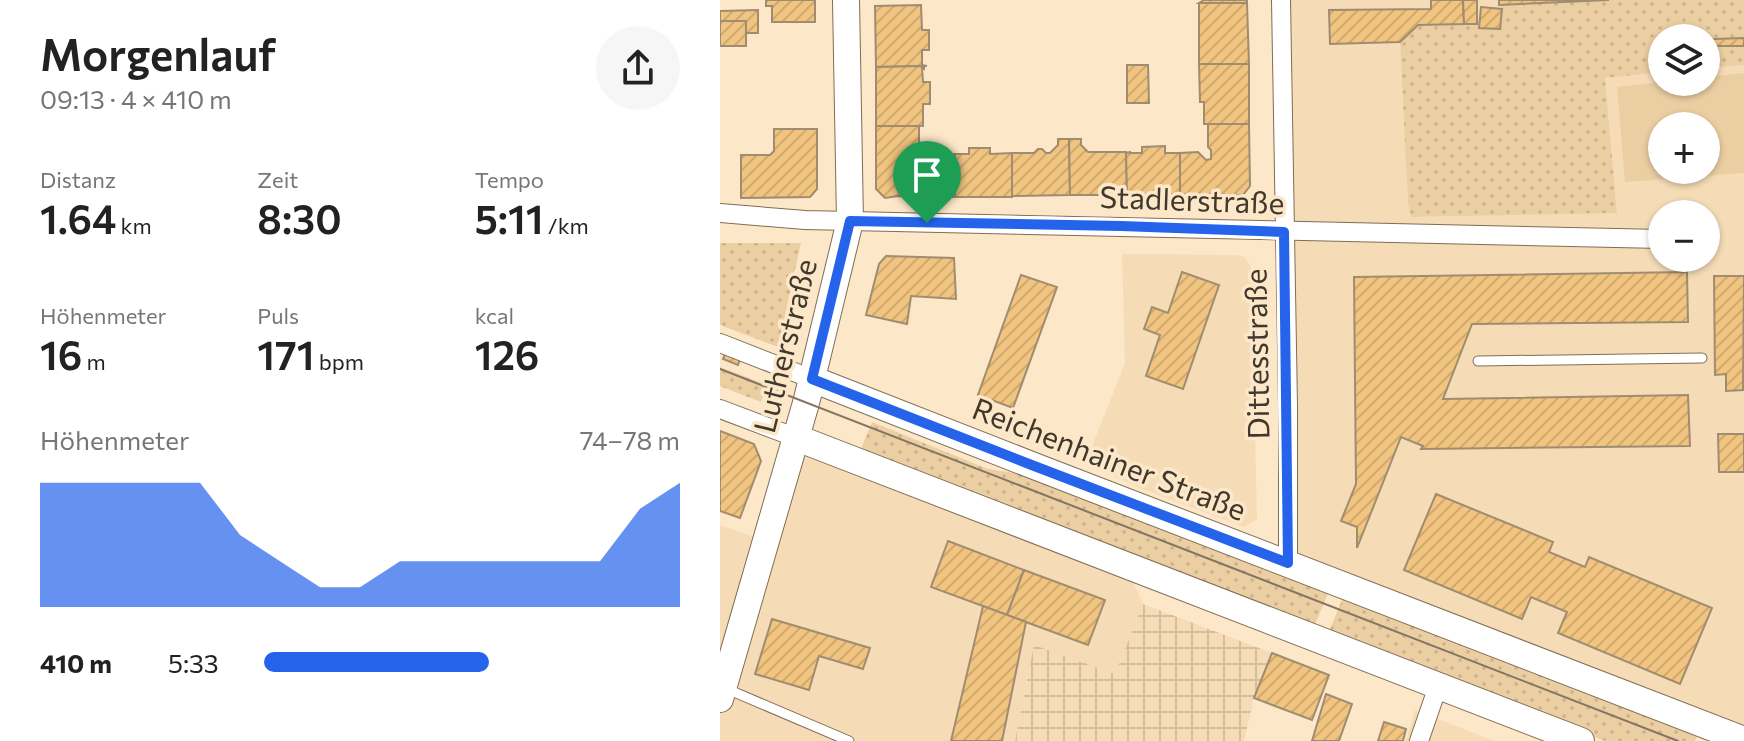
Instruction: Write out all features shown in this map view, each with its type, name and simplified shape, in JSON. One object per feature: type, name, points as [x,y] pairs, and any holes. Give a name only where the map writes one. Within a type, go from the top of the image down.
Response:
[{"type":"street","name":"Lutherstraße","points":[[722,693],[797,438],[850,221],[846,0]]},
{"type":"street","name":"Dittesstraße","points":[[1281,0],[1288,563]]},
{"type":"street","name":"Stadlerstraße","points":[[720,213],[805,220],[1648,239]]},
{"type":"street","name":"Reichenhainer Straße","points":[[720,343],[1744,740]]},
{"type":"street","points":[[720,409],[1581,741]]},
{"type":"street","points":[[1419,741],[1438,686]]},
{"type":"lane","points":[[1478,361],[1702,358]]},
{"type":"lane","points":[[722,693],[849,741]]},
{"type":"shaded area","points":[[1281,0],[1609,0],[1500,6],[1499,31],[1400,42],[1408,203],[1412,217],[1617,212],[1605,77],[1648,73],[1648,96],[1720,96],[1720,67],[1744,65],[1744,731],[1358,584],[1288,549]]},
{"type":"shaded area","points":[[1609,0],[1744,0],[1744,65],[1720,67],[1720,24],[1648,24],[1648,73],[1605,78],[1617,213],[1411,217],[1400,42],[1418,25],[1477,24],[1479,28],[1500,29],[1502,9],[1499,5]]},
{"type":"shaded area","points":[[1744,73],[1744,173],[1720,175],[1720,112],[1648,112],[1648,180],[1625,182],[1617,87],[1648,84],[1648,96],[1720,96],[1720,76]]},
{"type":"shaded area","points":[[720,243],[801,243],[778,347],[720,325]]},
{"type":"shaded area","points":[[1122,254],[1236,255],[1245,257],[1251,267],[1257,519],[1244,527],[1085,464],[1125,363]]},
{"type":"shaded area","points":[[720,367],[767,385],[761,402],[720,386]]},
{"type":"shaded area","points":[[872,422],[988,469],[1040,477],[1330,589],[1313,629],[859,454]]},
{"type":"shaded area","points":[[797,438],[1130,575],[1143,604],[1115,674],[1034,646],[1015,741],[720,741],[720,525],[763,540]]},
{"type":"shaded area","points":[[1344,595],[1699,731],[1695,741],[1605,741],[1328,634]]},
{"type":"shaded area","points":[[1143,604],[1272,653],[1254,698],[1244,741],[1015,741],[1034,645],[1115,674]]},
{"type":"shaded area","points":[[1415,710],[1494,741],[1406,741]]},
{"type":"building","points":[[766,0],[815,0],[815,22],[772,22],[772,6],[766,6]]},
{"type":"building","points":[[1204,0],[1247,0],[1247,3],[1199,3]]},
{"type":"building","points":[[1431,0],[1463,0],[1464,24],[1418,25],[1400,42],[1330,44],[1329,10],[1431,9]]},
{"type":"building","points":[[1463,0],[1477,0],[1477,24],[1464,24]]},
{"type":"building","points":[[1499,0],[1609,0],[1499,5]]},
{"type":"building","points":[[1199,3],[1247,3],[1249,64],[1199,64]]},
{"type":"building","points":[[921,5],[922,30],[929,30],[929,50],[922,50],[922,65],[927,66],[876,67],[875,6]]},
{"type":"building","points":[[1481,7],[1502,9],[1500,29],[1479,28]]},
{"type":"building","points":[[758,10],[758,33],[746,33],[746,21],[720,21],[720,11]]},
{"type":"building","points":[[720,21],[746,21],[746,46],[720,46]]},
{"type":"building","points":[[1744,38],[1744,46],[1720,46],[1720,39]]},
{"type":"building","points":[[1199,64],[1249,64],[1249,124],[1204,124]]},
{"type":"building","points":[[1127,65],[1148,65],[1149,103],[1127,103]]},
{"type":"building","points":[[924,66],[923,82],[930,82],[930,104],[923,104],[923,126],[876,126],[876,67]]},
{"type":"building","points":[[1208,124],[1249,124],[1250,186],[1243,195],[1180,194],[1180,153],[1198,152],[1206,160],[1211,159]]},
{"type":"building","points":[[876,126],[919,126],[919,156],[955,154],[955,197],[885,198],[876,189]]},
{"type":"building","points":[[774,129],[817,129],[817,189],[810,197],[741,198],[741,155],[770,155],[774,151]]},
{"type":"building","points":[[1058,139],[1069,139],[1070,195],[1012,196],[1012,153],[1034,153],[1042,149],[1050,153],[1058,145]]},
{"type":"building","points":[[1069,139],[1081,139],[1081,145],[1088,152],[1126,152],[1127,195],[1070,195]]},
{"type":"building","points":[[1165,146],[1165,153],[1180,153],[1180,194],[1127,195],[1126,153],[1142,153],[1142,147]]},
{"type":"building","points":[[969,148],[990,148],[990,154],[1012,153],[1012,197],[955,197],[955,154],[969,154]]},
{"type":"building","points":[[886,256],[954,258],[956,299],[911,296],[907,324],[866,315],[879,264]]},
{"type":"building","points":[[1182,272],[1219,285],[1183,389],[1146,376],[1160,335],[1144,329],[1152,307],[1168,313]]},
{"type":"building","points":[[1687,272],[1688,322],[1472,324],[1443,399],[1688,395],[1690,446],[1421,449],[1423,446],[1401,437],[1357,548],[1357,527],[1341,521],[1356,484],[1354,277]]},
{"type":"building","points":[[1021,275],[1057,287],[1013,408],[978,395]]},
{"type":"building","points":[[1714,276],[1744,276],[1743,390],[1726,391],[1726,374],[1715,375]]},
{"type":"building","points":[[725,354],[740,359],[738,365],[723,359]]},
{"type":"building","points":[[720,431],[754,444],[761,461],[740,518],[720,511]]},
{"type":"building","points":[[1718,434],[1744,434],[1744,472],[1719,472]]},
{"type":"building","points":[[1436,494],[1553,542],[1549,552],[1585,567],[1589,557],[1712,608],[1680,684],[1558,633],[1567,612],[1531,597],[1522,619],[1404,570]]},
{"type":"building","points":[[948,541],[1024,570],[1007,615],[931,587]]},
{"type":"building","points":[[1024,570],[1105,600],[1088,645],[1007,615]]},
{"type":"building","points":[[983,606],[1026,622],[1002,741],[951,741]]},
{"type":"building","points":[[772,619],[870,648],[863,669],[819,656],[809,690],[755,674]]},
{"type":"building","points":[[1272,653],[1329,675],[1312,720],[1254,698]]},
{"type":"building","points":[[1326,694],[1352,704],[1339,741],[1312,741]]},
{"type":"building","points":[[1384,722],[1406,729],[1403,741],[1378,741]]},
{"type":"tram line","points":[[720,369],[1678,741]]},
{"type":"route","points":[[850,221],[927,223],[1284,232],[1288,563],[812,379],[850,221]]}]
